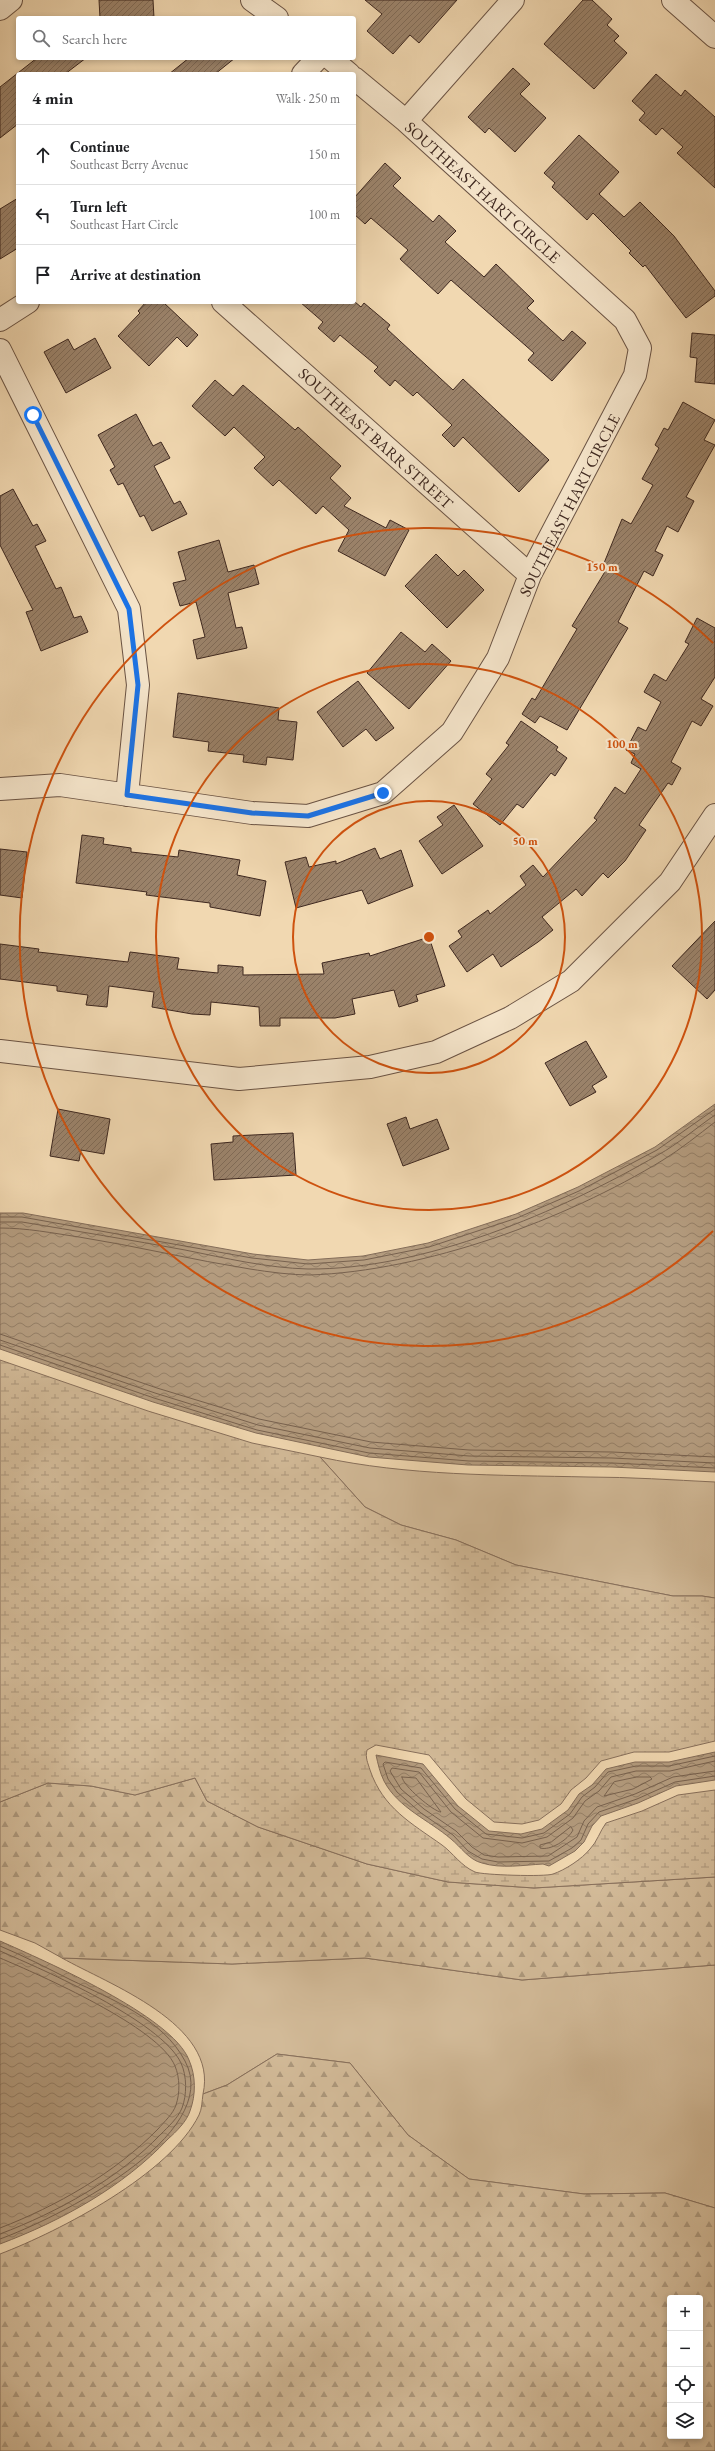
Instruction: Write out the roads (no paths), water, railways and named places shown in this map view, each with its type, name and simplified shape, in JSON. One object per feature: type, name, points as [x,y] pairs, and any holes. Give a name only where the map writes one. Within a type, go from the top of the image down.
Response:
[{"type":"street","points":[[0,9],[11,0]]},
{"type":"street","points":[[252,0],[274,16]]},
{"type":"street","points":[[406,122],[513,0]]},
{"type":"street","points":[[673,0],[715,36]]},
{"type":"street","points":[[305,72],[316,60]]},
{"type":"street","points":[[332,60],[347,72]]},
{"type":"street","name":"SOUTHEAST HART CIRCLE","points":[[0,789],[60,785],[252,813],[308,816],[383,793],[452,732],[498,658],[530,575],[635,376],[640,348],[625,320],[406,122],[356,80]]},
{"type":"street","points":[[0,320],[25,304]]},
{"type":"street","name":"SOUTHEAST BARR STREET","points":[[224,304],[530,575]]},
{"type":"street","points":[[0,350],[129,609],[138,685],[127,795]]},
{"type":"street","points":[[0,1051],[239,1079],[370,1067],[436,1052],[510,1018],[571,981],[670,882],[715,815]]},
{"type":"water","points":[[715,1104],[715,1472],[612,1467],[468,1465],[369,1457],[256,1433],[153,1402],[0,1349],[0,1213],[23,1213],[253,1254],[308,1260],[363,1256],[428,1243],[516,1214],[578,1187],[655,1147]]},
{"type":"water","points":[[715,1752],[715,1780],[676,1786],[638,1803],[601,1816],[592,1826],[584,1842],[575,1851],[549,1866],[543,1864],[497,1866],[482,1863],[473,1859],[451,1839],[397,1799],[384,1781],[376,1755],[423,1764],[458,1806],[489,1831],[521,1834],[542,1829],[568,1810],[579,1794],[592,1785],[606,1769],[635,1762],[669,1762]]},
{"type":"water","points":[[0,1941],[75,1976],[105,1992],[134,2008],[159,2026],[178,2043],[189,2060],[193,2072],[194,2092],[189,2115],[184,2122],[150,2156],[131,2172],[90,2201],[46,2225],[0,2244]]}]
